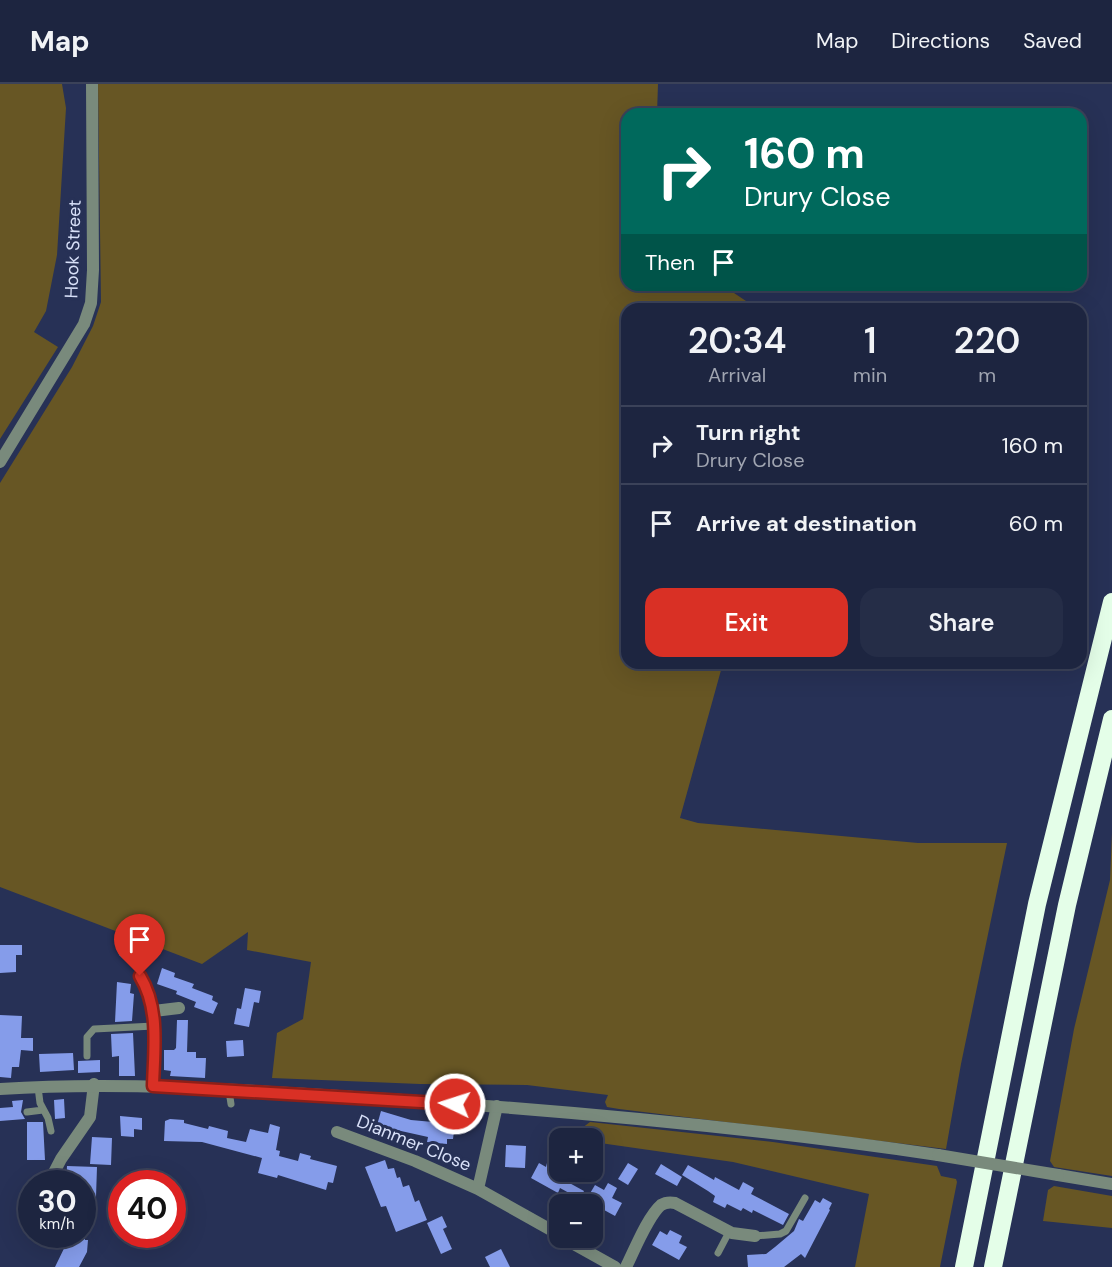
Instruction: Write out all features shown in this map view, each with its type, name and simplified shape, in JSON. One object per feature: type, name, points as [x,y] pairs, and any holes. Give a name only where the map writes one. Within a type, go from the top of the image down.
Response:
[{"type":"highway","points":[[964,1267],[1037,904],[1062,795],[1112,602]]},
{"type":"highway","points":[[993,1267],[1064,916],[1112,719]]},
{"type":"street","name":"Hook Street","points":[[0,462],[84,324],[91,303],[93,270],[92,84]]},
{"type":"street","points":[[140,976],[154,1011],[153,1086]]},
{"type":"street","points":[[154,1011],[179,1008]]},
{"type":"street","points":[[55,1170],[90,1117],[94,1084]]},
{"type":"street","points":[[0,1089],[94,1084],[153,1086],[497,1106],[753,1129],[938,1155],[1112,1184]]},
{"type":"street","name":"Dianmer Close","points":[[478,1189],[497,1106]]},
{"type":"street","name":"Dianmer Close","points":[[337,1132],[416,1161],[478,1189],[549,1229]]},
{"type":"street","points":[[626,1267],[653,1216],[666,1203],[675,1203],[686,1208],[729,1232],[755,1236]]},
{"type":"street","name":"Dianmer Close","points":[[582,1248],[615,1267]]},
{"type":"lane","points":[[87,1056],[87,1037],[94,1029],[154,1026]]},
{"type":"lane","points":[[38,1087],[51,1131]]},
{"type":"lane","points":[[230,1091],[231,1104]]},
{"type":"lane","points":[[27,1112],[43,1110]]},
{"type":"lane","points":[[755,1236],[780,1234],[786,1231],[805,1198]]},
{"type":"lane","points":[[718,1254],[729,1232]]},
{"type":"shaded area","points":[[0,84],[62,84],[66,108],[57,255],[46,311],[34,332],[58,347],[0,439]]},
{"type":"shaded area","points":[[98,84],[658,84],[657,108],[621,108],[621,291],[731,291],[749,303],[621,303],[621,669],[721,669],[680,818],[698,823],[918,843],[1007,843],[961,1064],[946,1149],[619,1109],[607,1107],[605,1102],[608,1095],[527,1085],[420,1084],[272,1078],[277,1033],[303,1019],[311,962],[247,950],[248,932],[202,964],[0,887],[0,483],[72,367],[93,326],[101,302]]},
{"type":"shaded area","points":[[1112,833],[1112,1176],[1054,1167],[1050,1161],[1074,1029],[1110,880]]},
{"type":"shaded area","points":[[590,1122],[773,1142],[937,1166],[941,1176],[956,1179],[957,1182],[940,1267],[855,1267],[869,1194],[733,1162],[603,1143],[603,1128],[582,1128]]},
{"type":"shaded area","points":[[1054,1186],[1112,1196],[1112,1228],[1043,1221],[1048,1190]]},
{"type":"building","points":[[137,941],[147,950],[133,967],[119,955],[129,943],[133,946]]},
{"type":"building","points":[[0,945],[22,945],[22,955],[16,955],[16,972],[0,973]]},
{"type":"building","points":[[162,968],[175,973],[174,977],[194,984],[192,988],[213,996],[212,1000],[218,1003],[213,1014],[194,1007],[196,1002],[176,994],[177,991],[157,984]]},
{"type":"building","points":[[117,982],[131,984],[130,993],[134,994],[132,1021],[115,1022]]},
{"type":"building","points":[[245,988],[261,991],[259,1003],[254,1002],[249,1027],[234,1024],[237,1008],[241,1009]]},
{"type":"building","points":[[0,1015],[22,1016],[21,1038],[33,1038],[33,1051],[21,1050],[19,1067],[12,1067],[11,1078],[0,1077]]},
{"type":"building","points":[[177,1020],[188,1020],[187,1052],[196,1052],[196,1058],[206,1058],[205,1078],[170,1076],[171,1071],[164,1070],[164,1050],[176,1048]]},
{"type":"building","points":[[133,1033],[135,1076],[119,1076],[119,1056],[112,1057],[111,1034]]},
{"type":"building","points":[[243,1040],[244,1056],[227,1057],[226,1041]]},
{"type":"building","points":[[73,1053],[74,1070],[40,1072],[39,1054]]},
{"type":"building","points":[[100,1060],[100,1072],[78,1073],[78,1061]]},
{"type":"building","points":[[64,1099],[65,1118],[55,1119],[54,1100]]},
{"type":"building","points":[[23,1100],[21,1112],[25,1119],[0,1121],[0,1108],[13,1107],[12,1101]]},
{"type":"building","points":[[381,1111],[411,1120],[455,1124],[453,1139],[447,1139],[447,1144],[427,1142],[428,1137],[392,1129],[388,1140],[374,1136]]},
{"type":"building","points":[[120,1116],[142,1118],[142,1130],[134,1129],[134,1137],[121,1136]]},
{"type":"building","points":[[184,1120],[184,1123],[208,1129],[209,1126],[228,1131],[227,1138],[246,1142],[250,1129],[268,1133],[270,1124],[280,1127],[276,1150],[280,1151],[279,1156],[298,1161],[300,1153],[311,1156],[310,1159],[337,1166],[333,1183],[328,1182],[326,1190],[278,1175],[277,1178],[258,1173],[262,1158],[202,1142],[164,1141],[165,1121]]},
{"type":"building","points":[[27,1122],[43,1122],[45,1160],[27,1160]]},
{"type":"building","points":[[92,1137],[112,1138],[111,1165],[90,1164]]},
{"type":"building","points":[[506,1145],[526,1146],[525,1168],[505,1167]]},
{"type":"building","points":[[385,1160],[388,1169],[394,1168],[397,1178],[400,1177],[403,1187],[409,1185],[415,1202],[419,1200],[427,1220],[396,1232],[386,1206],[381,1207],[365,1167]]},
{"type":"building","points":[[539,1163],[546,1167],[547,1163],[549,1164],[549,1182],[568,1182],[584,1191],[582,1194],[571,1194],[560,1188],[558,1193],[531,1178]]},
{"type":"building","points":[[628,1163],[638,1169],[628,1185],[618,1179]]},
{"type":"building","points":[[661,1164],[682,1177],[677,1186],[655,1174]]},
{"type":"building","points":[[688,1165],[714,1180],[715,1177],[739,1190],[743,1182],[754,1188],[751,1194],[789,1214],[783,1225],[753,1210],[752,1213],[743,1208],[741,1211],[727,1204],[725,1208],[713,1202],[715,1196],[682,1175]]},
{"type":"building","points":[[67,1166],[97,1167],[96,1197],[96,1170],[67,1170]]},
{"type":"building","points":[[608,1183],[617,1188],[612,1198],[622,1203],[615,1216],[603,1209],[603,1194],[590,1194],[595,1185],[604,1190]]},
{"type":"building","points":[[823,1198],[832,1203],[830,1210],[805,1258],[801,1254],[784,1267],[748,1267],[747,1255],[766,1254],[794,1231],[799,1219],[803,1221],[815,1200],[820,1203]]},
{"type":"building","points":[[442,1216],[447,1227],[443,1229],[452,1249],[441,1254],[427,1223]]},
{"type":"building","points":[[670,1230],[682,1236],[679,1243],[687,1247],[679,1260],[652,1245],[660,1231],[667,1235]]},
{"type":"building","points":[[64,1248],[87,1248],[79,1267],[55,1267]]},
{"type":"building","points":[[501,1249],[510,1267],[490,1267],[485,1257]]},
{"type":"route","points":[[140,976],[154,1011],[153,1086],[455,1104]]}]
